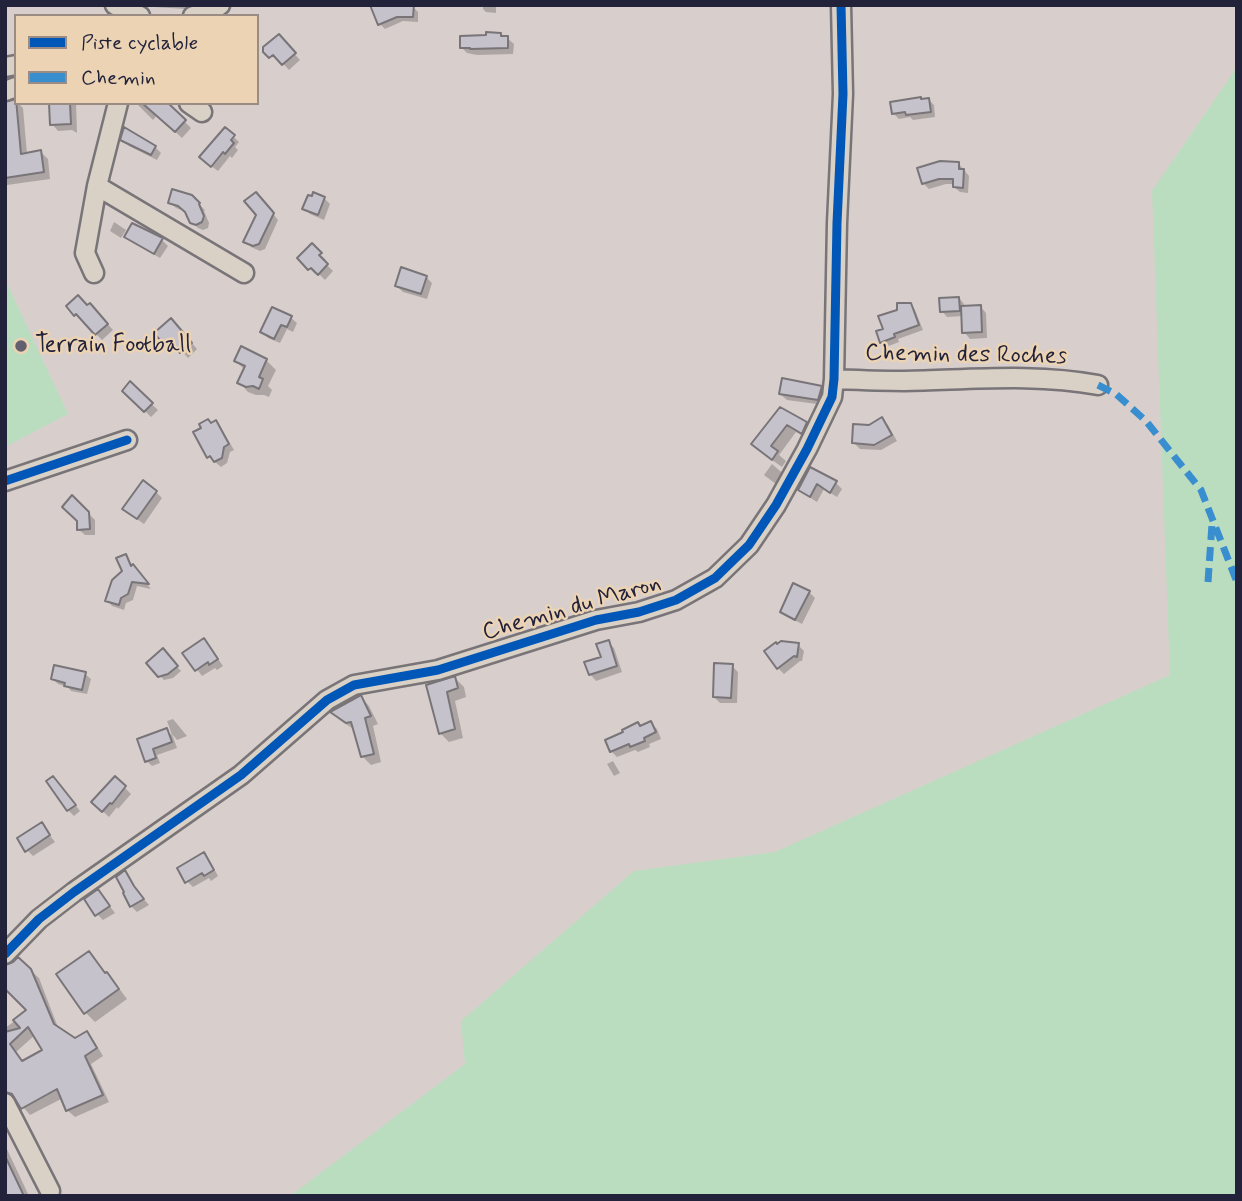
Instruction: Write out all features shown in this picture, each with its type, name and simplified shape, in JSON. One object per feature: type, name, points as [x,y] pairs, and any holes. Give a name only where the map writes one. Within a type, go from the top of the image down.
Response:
[{"type":"street","points":[[115,5],[135,14]]},
{"type":"street","points":[[199,14],[220,5]]},
{"type":"street","name":"Chemin du Maron","points":[[5,954],[39,919],[74,892],[241,775],[327,700],[354,685],[438,670],[553,632],[639,612],[676,600],[715,578],[749,545],[776,505],[832,397],[843,94],[841,5]]},
{"type":"street","points":[[94,272],[85,253],[97,186],[117,105]]},
{"type":"street","points":[[97,186],[244,273]]},
{"type":"street","name":"Chemin des Roches","points":[[834,379],[1038,379],[1098,385]]},
{"type":"street","points":[[5,481],[127,440]]},
{"type":"street","points":[[5,1103],[50,1191]]},
{"type":"green space","points":[[1237,67],[1237,1196],[290,1196],[465,1064],[461,1021],[634,871],[775,852],[1170,675],[1152,191]]},
{"type":"green space","name":"Terrain Football","points":[[5,279],[68,414],[5,447]]},
{"type":"building","points":[[370,5],[414,5],[413,17],[397,17],[378,25]]},
{"type":"building","points":[[486,32],[508,36],[508,48],[460,48],[460,36],[486,35]]},
{"type":"building","points":[[279,34],[296,53],[282,65],[273,55],[269,58],[263,52],[263,47]]},
{"type":"building","points":[[929,98],[931,112],[892,114],[890,102]]},
{"type":"building","points":[[14,100],[14,105],[17,105],[21,154],[41,150],[44,172],[5,178],[5,102]]},
{"type":"building","points":[[49,105],[70,105],[71,124],[50,125]]},
{"type":"building","points":[[144,105],[170,105],[186,120],[175,132]]},
{"type":"building","points":[[124,127],[156,146],[151,155],[120,140]]},
{"type":"building","points":[[225,127],[235,135],[231,140],[234,143],[211,167],[199,157]]},
{"type":"building","points":[[940,161],[959,162],[959,169],[964,169],[963,188],[953,187],[953,179],[939,179],[922,184],[917,168]]},
{"type":"building","points":[[172,189],[192,195],[200,203],[204,216],[202,222],[196,225],[190,223],[185,212],[168,203]]},
{"type":"building","points":[[256,192],[274,213],[259,244],[253,246],[243,242],[256,215],[244,201]]},
{"type":"building","points":[[313,192],[325,197],[318,215],[302,209],[308,195],[312,196]]},
{"type":"building","points":[[132,223],[163,238],[154,254],[124,237]]},
{"type":"building","points":[[312,243],[328,264],[318,275],[311,268],[308,270],[297,258]]},
{"type":"building","points":[[401,267],[427,276],[421,294],[395,286]]},
{"type":"building","points":[[78,295],[87,305],[90,303],[108,324],[95,335],[66,306]]},
{"type":"building","points":[[959,297],[960,311],[940,312],[939,298]]},
{"type":"building","points":[[897,303],[911,303],[919,325],[894,334],[895,337],[880,343],[876,331],[883,329],[878,316],[897,310]]},
{"type":"building","points":[[981,305],[982,332],[962,333],[961,306]]},
{"type":"building","points":[[272,307],[292,316],[287,327],[281,325],[274,339],[260,332]]},
{"type":"building","points":[[171,318],[192,343],[180,353],[170,341],[164,345],[154,333]]},
{"type":"building","points":[[241,346],[267,359],[259,377],[263,379],[259,389],[237,383],[245,366],[234,361]]},
{"type":"building","points":[[782,378],[822,386],[818,400],[779,394]]},
{"type":"building","points":[[130,381],[153,403],[144,412],[122,391]]},
{"type":"building","points":[[780,407],[807,422],[802,434],[787,425],[771,446],[778,451],[772,460],[751,444]]},
{"type":"building","points":[[882,417],[892,435],[874,445],[852,443],[853,424],[869,425]]},
{"type":"building","points":[[208,419],[211,423],[216,420],[229,444],[224,447],[222,458],[214,462],[210,456],[207,458],[193,432],[201,428],[199,424]]},
{"type":"building","points":[[810,467],[837,481],[830,493],[817,484],[810,497],[798,490]]},
{"type":"building","points":[[143,480],[157,491],[137,519],[122,509]]},
{"type":"building","points":[[72,495],[89,512],[90,529],[77,530],[77,521],[62,507]]},
{"type":"building","points":[[126,554],[131,566],[133,564],[149,584],[132,582],[128,594],[121,598],[119,605],[105,601],[112,580],[122,571],[116,558]]},
{"type":"building","points":[[793,583],[810,591],[795,620],[780,612]]},
{"type":"building","points":[[204,638],[218,659],[195,671],[182,653]]},
{"type":"building","points":[[609,640],[617,666],[589,675],[584,662],[601,657],[596,644]]},
{"type":"building","points":[[781,641],[799,643],[797,657],[794,656],[777,669],[764,651]]},
{"type":"building","points":[[163,648],[178,666],[168,674],[158,677],[146,663]]},
{"type":"building","points":[[714,663],[733,664],[731,698],[713,697]]},
{"type":"building","points":[[54,665],[86,672],[82,690],[64,686],[65,683],[51,679]]},
{"type":"building","points":[[455,676],[458,688],[447,692],[455,729],[439,734],[426,685]]},
{"type":"building","points":[[361,695],[371,716],[365,718],[374,754],[361,757],[351,722],[346,723],[330,712]]},
{"type":"building","points":[[651,721],[656,732],[644,738],[645,741],[610,752],[605,740],[638,722],[640,726]]},
{"type":"building","points":[[167,728],[172,742],[153,749],[156,758],[145,762],[137,739]]},
{"type":"building","points":[[53,776],[76,805],[67,811],[46,781]]},
{"type":"building","points":[[115,776],[126,786],[102,812],[91,802]]},
{"type":"building","points":[[42,822],[50,835],[25,852],[17,838]]},
{"type":"building","points":[[204,852],[214,870],[204,876],[202,873],[185,883],[177,868]]},
{"type":"building","points":[[125,870],[144,899],[130,907],[116,877]]},
{"type":"building","points":[[98,889],[110,906],[95,916],[84,899]]},
{"type":"building","points":[[89,951],[119,989],[84,1014],[56,974]]},
{"type":"building","points":[[18,957],[31,969],[54,1024],[75,1038],[87,1031],[97,1048],[85,1056],[103,1095],[66,1111],[57,1089],[21,1109],[12,1094],[5,1092],[5,1032],[20,1028],[13,1020],[26,1010],[5,989],[5,965]],"holes":[[[28,1027],[42,1050],[22,1061],[10,1044]]]},
{"type":"building","points":[[5,1156],[24,1196],[5,1196]]},
{"type":"marked path","points":[[1098,385],[1116,394],[1146,421],[1201,490],[1237,582]]},
{"type":"marked path","points":[[1208,582],[1212,524]]},
{"type":"cycle path","points":[[5,954],[39,919],[74,892],[241,775],[327,700],[354,685],[438,670],[596,620],[639,612],[676,600],[715,578],[749,545],[776,505],[832,397],[843,94],[841,5]]},
{"type":"cycle path","points":[[5,481],[127,440]]},
{"type":"place","name":"Terrain Football","points":[[21,346]]}]
